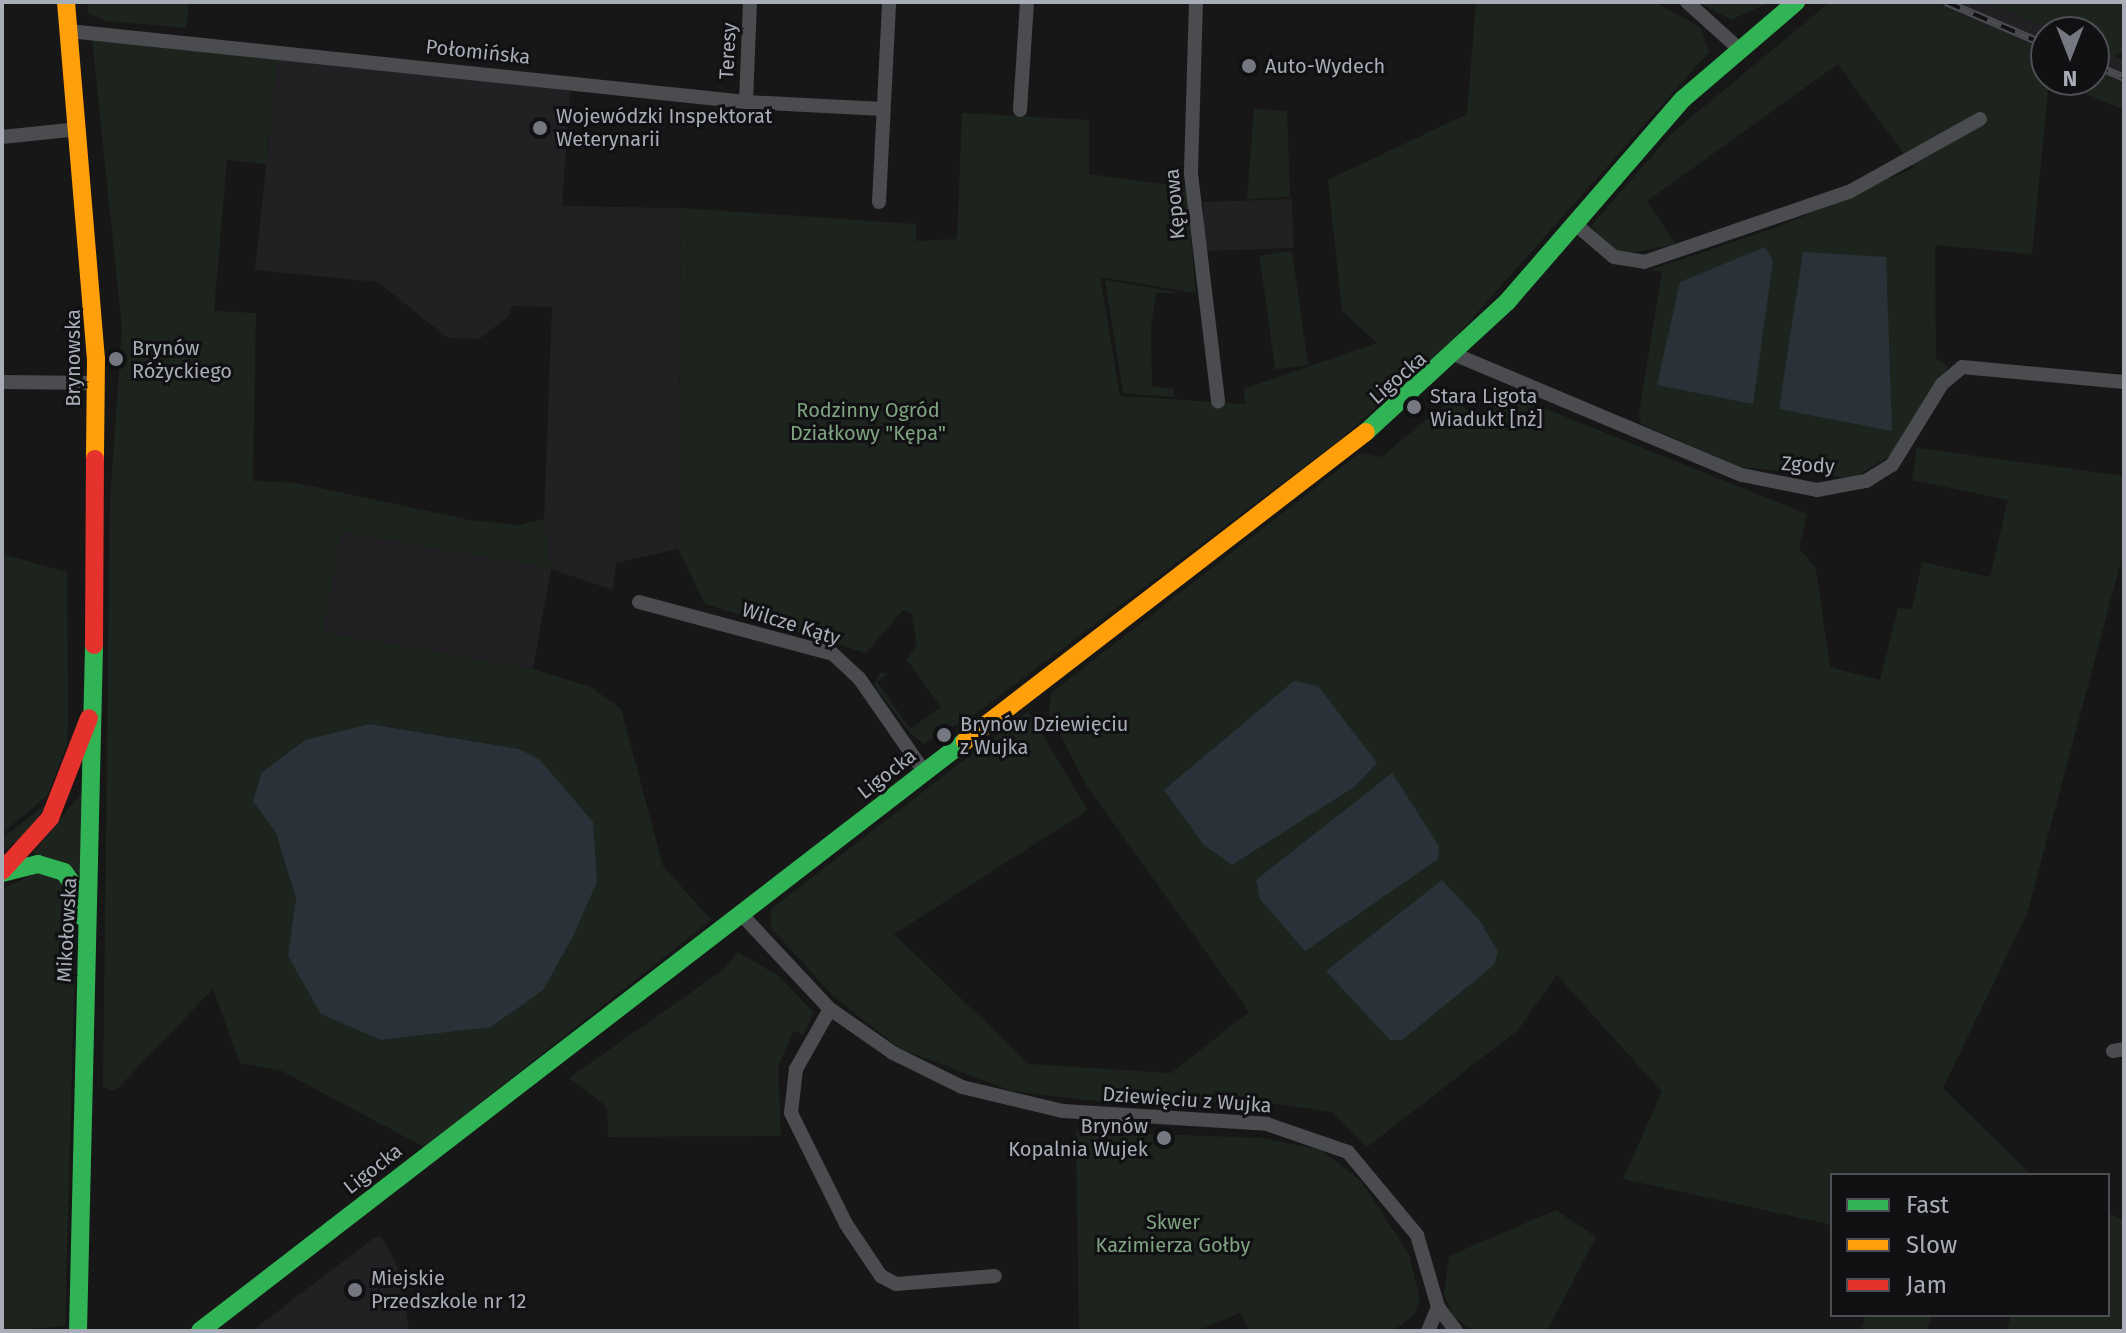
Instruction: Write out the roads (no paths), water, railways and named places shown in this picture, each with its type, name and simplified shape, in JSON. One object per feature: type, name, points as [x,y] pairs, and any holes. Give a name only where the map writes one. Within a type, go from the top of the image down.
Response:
[{"type":"street","name":"Brynowska","points":[[66,2],[79,129],[96,383],[90,714]]},
{"type":"street","name":"Teresy","points":[[746,102],[750,2]]},
{"type":"street","points":[[879,202],[889,2]]},
{"type":"street","points":[[1020,110],[1027,2]]},
{"type":"street","name":"Kępowa","points":[[1196,2],[1191,174],[1218,401]]},
{"type":"street","points":[[1687,2],[1738,48]]},
{"type":"street","name":"Ligocka","points":[[200,1331],[1340,454],[1456,355],[1738,48],[1796,2]]},
{"type":"street","name":"Połomińska","points":[[69,31],[746,102],[883,109]]},
{"type":"street","points":[[1574,223],[1614,257],[1644,262],[1849,192],[1980,119]]},
{"type":"street","points":[[2,137],[79,129]]},
{"type":"street","name":"Zgody","points":[[1456,355],[1742,475],[1817,490],[1866,481],[1892,465],[1942,384],[1962,367],[2124,382]]},
{"type":"street","points":[[2,382],[96,383]]},
{"type":"street","name":"Wilcze Kąty","points":[[639,602],[833,654],[859,678],[925,773]]},
{"type":"street","points":[[2,872],[58,802],[90,714]]},
{"type":"street","name":"Mikołowska","points":[[78,1331],[90,714]]},
{"type":"street","points":[[2,872],[38,864],[64,872],[80,894],[86,948]]},
{"type":"street","name":"Dziewięciu z Wujka","points":[[741,914],[830,1009],[893,1053],[992,1097],[1063,1111],[1267,1124],[1330,1142],[1360,1162],[1409,1223],[1428,1259],[1438,1307],[1456,1331]]},
{"type":"street","points":[[830,1009],[796,1069],[791,1113],[846,1224],[881,1276],[896,1284],[995,1276]]},
{"type":"street","points":[[1428,1331],[1438,1307]]},
{"type":"railway","points":[[1946,2],[2030,38]]},
{"type":"railway","points":[[2110,72],[2124,78]]},
{"type":"place","name":"Auto-Wydech","points":[[1249,66]]},
{"type":"place","name":"Wojewódzki Inspektorat Weterynarii","points":[[540,128]]},
{"type":"place","name":"Brynów Różyckiego","points":[[116,359]]},
{"type":"place","name":"Stara Ligota Wiadukt [nż]","points":[[1414,407]]},
{"type":"place","name":"Brynów Dziewięciu z Wujka","points":[[944,735]]},
{"type":"place","name":"Brynów Kopalnia Wujek","points":[[1164,1138]]},
{"type":"place","name":"Miejskie Przedszkole nr 12","points":[[355,1290]]},
{"type":"park label","name":"Rodzinny Ogród Działkowy \"Kępa\"","points":[[868,422]]},
{"type":"park label","name":"Skwer Kazimierza Gołby","points":[[1173,1234]]}]
